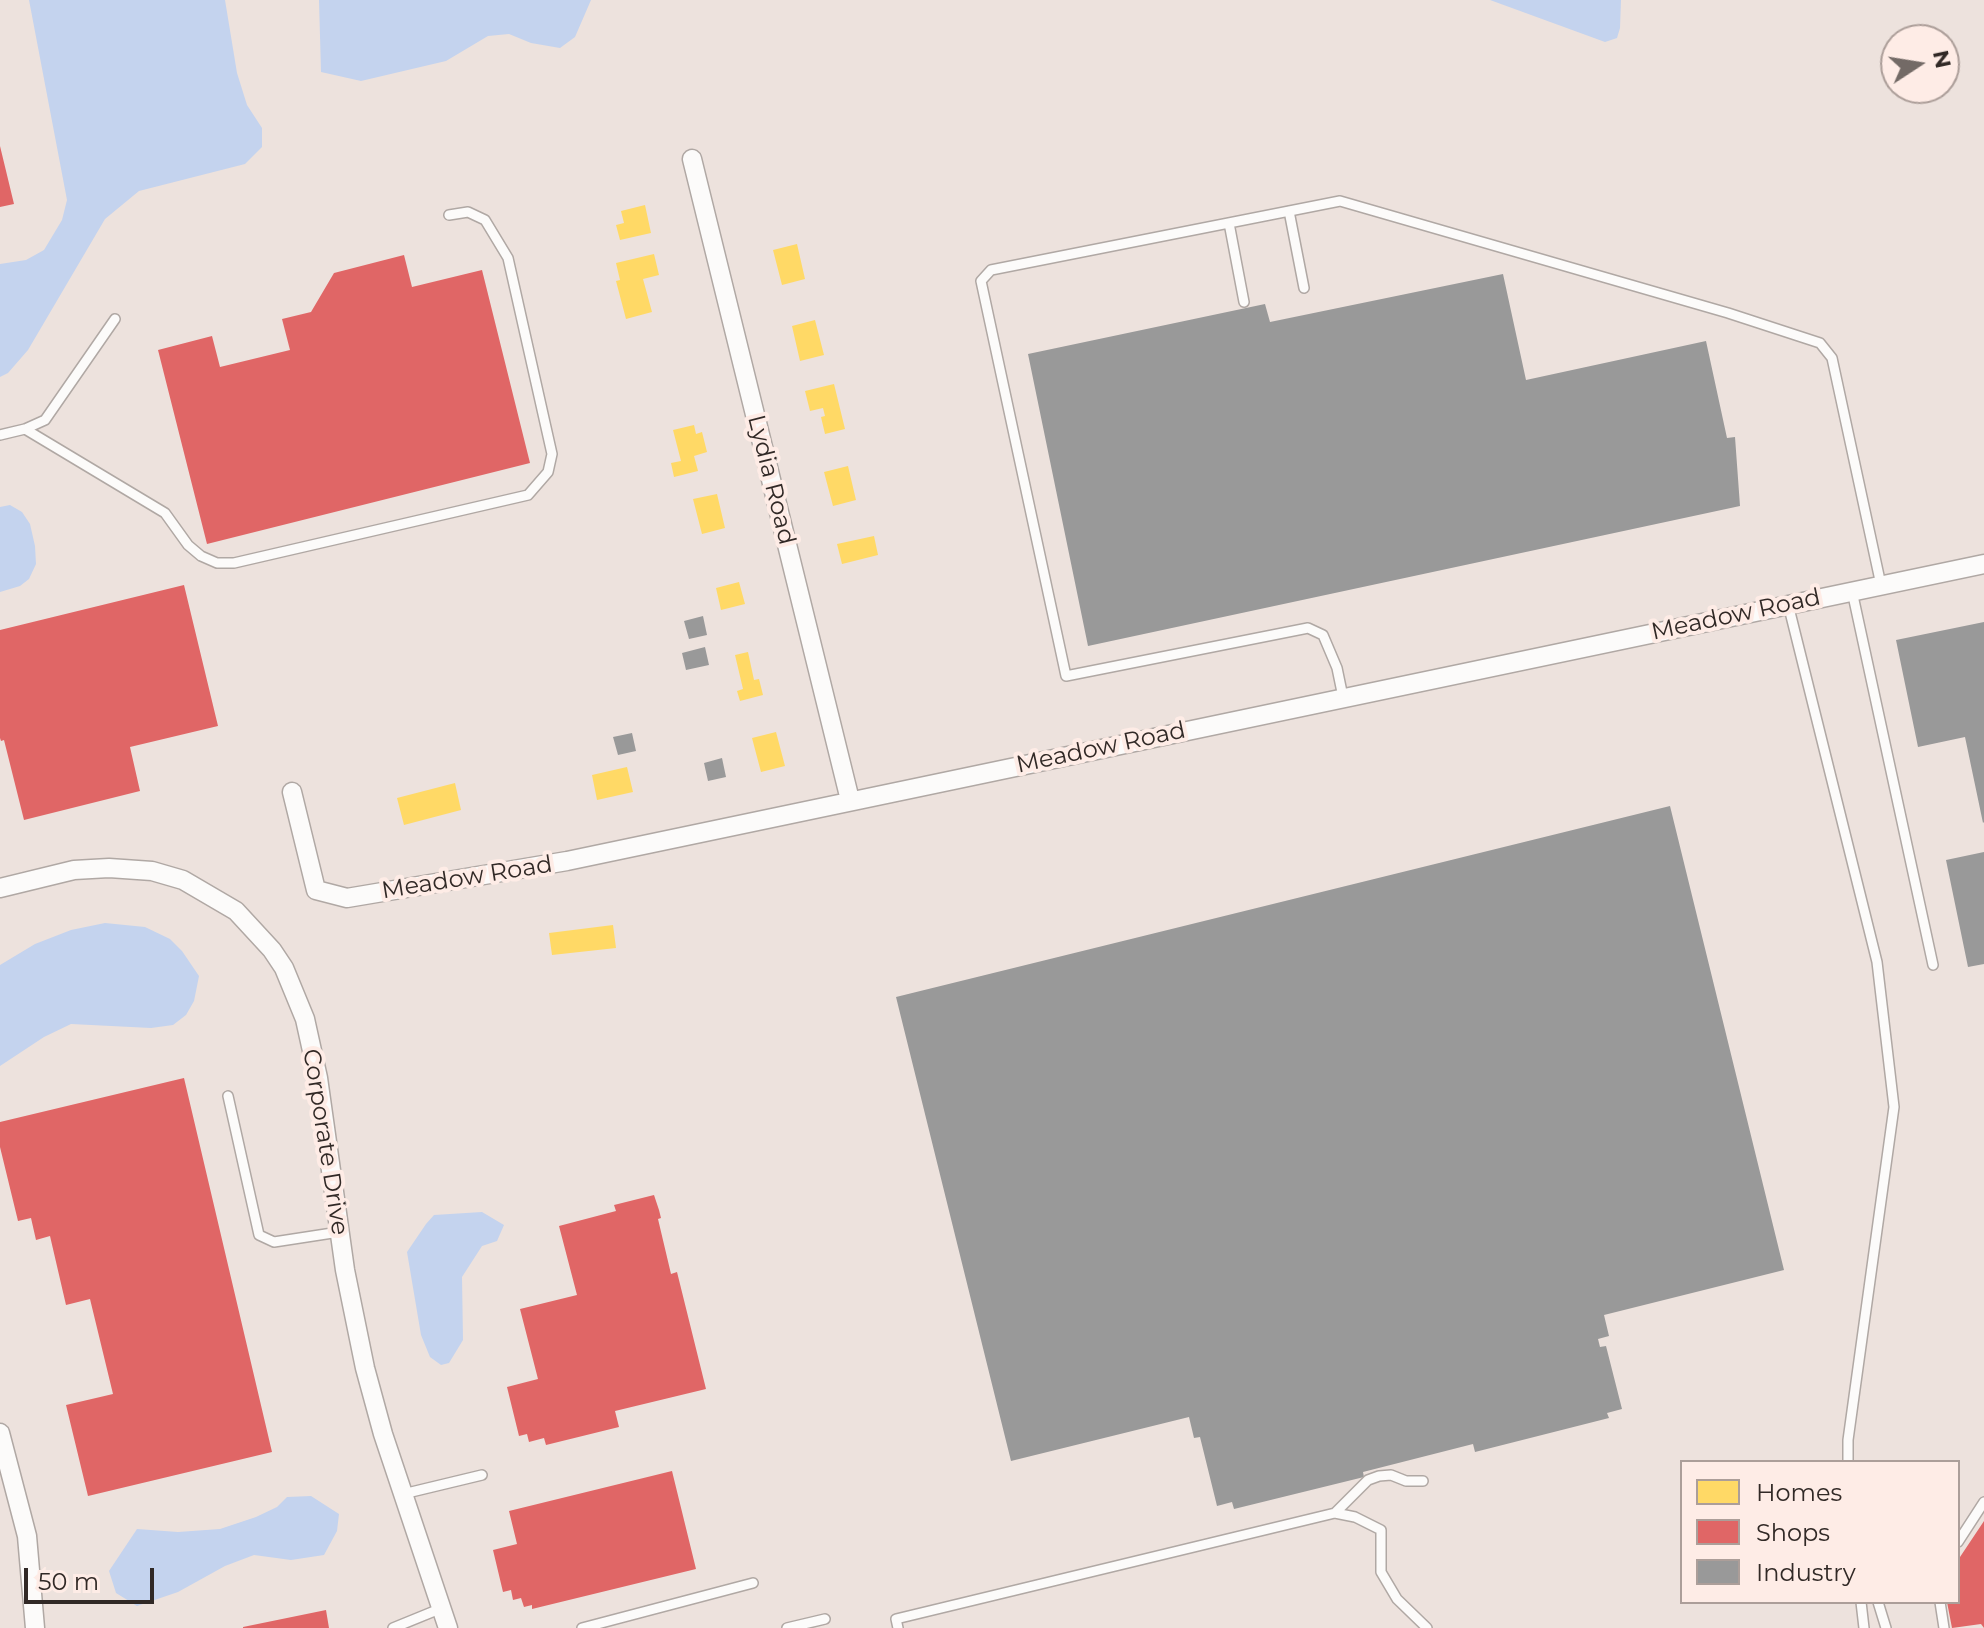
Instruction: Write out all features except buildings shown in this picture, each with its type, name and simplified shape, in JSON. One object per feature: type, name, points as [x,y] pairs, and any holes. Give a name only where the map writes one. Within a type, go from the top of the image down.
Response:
[{"type":"street","name":"Lydia Road","points":[[692,159],[850,800]]},
{"type":"street","name":"Meadow Road","points":[[292,792],[316,890],[347,898],[567,861],[1984,564]]},
{"type":"street","name":"Corporate Drive","points":[[0,888],[74,870],[109,868],[152,871],[183,880],[236,911],[256,930],[284,968],[305,1019],[331,1156],[339,1232],[365,1368],[448,1628]]},
{"type":"street","points":[[0,1433],[27,1536],[35,1628]]},
{"type":"lane","points":[[1343,697],[1337,668],[1323,635],[1308,628],[1066,676],[981,281],[991,270],[1340,201],[1728,313],[1820,343],[1832,358],[1881,585]]},
{"type":"lane","points":[[1289,211],[1304,288]]},
{"type":"lane","points":[[25,429],[165,513],[188,545],[201,556],[217,563],[234,563],[528,495],[548,472],[552,454],[508,258],[485,220],[468,212],[449,215]]},
{"type":"lane","points":[[1229,223],[1244,302]]},
{"type":"lane","points":[[0,435],[45,420],[115,319]]},
{"type":"lane","points":[[1852,591],[1933,965]]},
{"type":"lane","points":[[1788,604],[1877,962],[1894,1107],[1848,1440],[1848,1460]]},
{"type":"lane","points":[[228,1096],[259,1235],[274,1242],[339,1232]]},
{"type":"lane","points":[[403,1494],[482,1475]]},
{"type":"lane","points":[[1335,1513],[1368,1480],[1379,1476],[1423,1481]]},
{"type":"lane","points":[[1960,1539],[1984,1502]]},
{"type":"lane","points":[[898,1628],[896,1619],[1335,1513],[1355,1517],[1381,1530],[1381,1572],[1397,1599],[1427,1628]]},
{"type":"lane","points":[[582,1628],[753,1583]]},
{"type":"lane","points":[[1861,1604],[1864,1628]]},
{"type":"lane","points":[[1879,1604],[1886,1628]]},
{"type":"lane","points":[[1940,1604],[1944,1628]]},
{"type":"lane","points":[[393,1628],[442,1608]]},
{"type":"lane","points":[[787,1628],[825,1619]]},
{"type":"water","points":[[29,0],[225,0],[237,73],[247,105],[262,128],[262,147],[245,164],[139,191],[105,219],[28,350],[8,373],[0,377],[0,264],[26,260],[44,250],[62,220],[67,200]]},
{"type":"water","points":[[319,0],[591,0],[575,37],[560,48],[531,43],[509,34],[488,36],[446,61],[361,81],[321,72]]},
{"type":"water","points":[[1490,0],[1621,0],[1620,28],[1617,38],[1605,42]]},
{"type":"water","points":[[10,505],[22,512],[30,524],[36,564],[29,579],[20,586],[0,592],[0,507]]},
{"type":"water","points":[[105,923],[145,927],[170,939],[182,951],[199,976],[194,1001],[186,1015],[173,1025],[151,1028],[71,1024],[44,1037],[0,1066],[0,965],[35,944],[71,930]]},
{"type":"water","points":[[482,1212],[504,1225],[497,1241],[482,1246],[462,1277],[463,1340],[449,1363],[441,1365],[430,1357],[421,1335],[407,1252],[434,1215]]},
{"type":"water","points":[[311,1496],[339,1514],[337,1531],[324,1555],[291,1560],[254,1555],[225,1566],[178,1592],[137,1606],[116,1593],[109,1571],[137,1529],[178,1532],[220,1529],[277,1507],[287,1497]]}]
